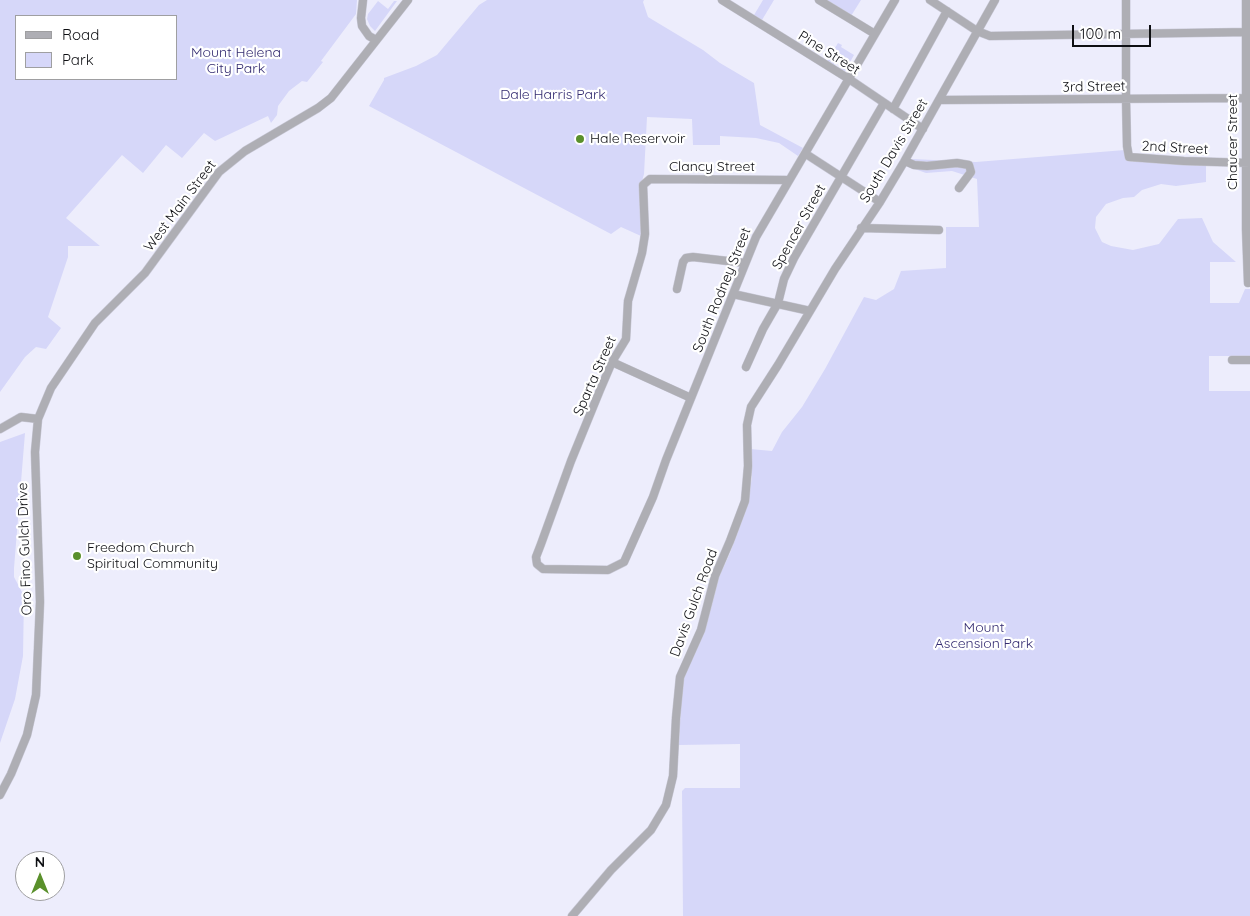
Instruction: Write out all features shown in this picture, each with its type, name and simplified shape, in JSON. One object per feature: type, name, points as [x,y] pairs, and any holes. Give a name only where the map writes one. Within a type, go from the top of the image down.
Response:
[{"type":"street","points":[[363,0],[362,26],[369,36],[376,40]]},
{"type":"street","name":"West Main Street","points":[[38,419],[55,380],[95,323],[145,273],[219,172],[245,151],[324,103],[336,92],[408,0]]},
{"type":"street","name":"Pine Street","points":[[722,0],[849,79],[923,129]]},
{"type":"street","points":[[819,0],[875,34]]},
{"type":"street","name":"South Rodney Street","points":[[608,570],[618,567],[624,562],[639,532],[756,237],[895,0]]},
{"type":"street","points":[[930,0],[977,31],[990,36],[1248,32]]},
{"type":"street","name":"South Davis Street","points":[[810,311],[834,269],[880,202],[905,161],[995,0]]},
{"type":"street","points":[[1126,0],[1126,99]]},
{"type":"street","name":"Chaucer Street","points":[[1246,0],[1248,32],[1248,283]]},
{"type":"street","points":[[893,109],[947,11]]},
{"type":"street","name":"3rd Street","points":[[939,100],[1248,98]]},
{"type":"street","name":"2nd Street","points":[[1126,99],[1129,157],[1248,163]]},
{"type":"street","name":"Spencer Street","points":[[746,367],[763,329],[778,303],[784,279],[794,258],[884,104]]},
{"type":"street","points":[[806,154],[880,202]]},
{"type":"street","points":[[905,161],[914,165],[957,163],[969,165],[971,172],[959,188]]},
{"type":"street","name":"Clancy Street","points":[[644,192],[643,185],[650,179],[789,180]]},
{"type":"street","name":"Sparta Street","points":[[608,570],[543,569],[537,564],[536,557],[565,478],[612,362],[626,339],[628,301],[642,253],[644,192]]},
{"type":"street","points":[[861,228],[939,230]]},
{"type":"street","points":[[676,289],[683,262],[686,258],[693,257],[746,263]]},
{"type":"street","points":[[733,294],[810,311]]},
{"type":"street","name":"Davis Gulch Road","points":[[572,916],[611,870],[650,830],[666,805],[674,776],[676,718],[680,677],[701,630],[715,576],[745,501],[748,481],[746,431],[749,413],[753,403],[772,376],[810,311]]},
{"type":"street","points":[[1232,360],[1250,360]]},
{"type":"street","points":[[612,362],[691,398]]},
{"type":"street","points":[[0,429],[21,417],[38,419]]},
{"type":"street","name":"Oro Fino Gulch Drive","points":[[0,795],[27,735],[38,677],[40,602],[34,465],[38,419]]},
{"type":"green space","name":"Mount Helena City Park","points":[[0,0],[357,0],[356,14],[321,61],[323,62],[307,82],[302,81],[289,91],[278,106],[277,115],[271,123],[268,116],[215,141],[204,133],[182,158],[166,145],[143,173],[122,155],[66,218],[100,246],[68,246],[68,257],[48,317],[61,328],[46,349],[36,347],[25,357],[0,392]]},
{"type":"green space","name":"Dale Harris Park","points":[[487,0],[644,0],[648,17],[754,83],[760,125],[803,148],[798,156],[779,143],[756,138],[720,136],[720,145],[693,145],[692,119],[647,117],[644,174],[641,185],[641,236],[621,227],[611,234],[369,106],[384,78],[416,66],[437,55],[479,5]]},
{"type":"green space","points":[[763,0],[774,0],[762,20],[754,15]]},
{"type":"green space","points":[[825,0],[861,0],[851,16]]},
{"type":"green space","points":[[378,1],[388,9],[394,1],[397,1],[375,31],[367,19],[368,14]]},
{"type":"green space","points":[[838,43],[854,55],[845,71],[840,69],[845,60],[840,57],[835,65],[827,61]]},
{"type":"green space","name":"Mount Ascension Park","points":[[1125,150],[1127,161],[1206,165],[1206,182],[1176,186],[1161,184],[1142,190],[1134,197],[1123,198],[1106,204],[1096,217],[1095,228],[1102,242],[1111,246],[1133,250],[1159,244],[1178,219],[1202,218],[1213,242],[1236,262],[1210,262],[1210,303],[1239,303],[1245,289],[1250,289],[1250,356],[1209,356],[1209,391],[1250,391],[1250,916],[683,916],[682,791],[685,788],[740,788],[740,744],[679,745],[682,677],[696,649],[711,608],[719,577],[748,504],[752,477],[750,449],[772,451],[782,432],[802,407],[825,369],[864,297],[876,300],[894,289],[901,271],[946,268],[946,227],[979,227],[977,179],[952,171],[926,173],[906,166],[912,159],[976,162]]},
{"type":"green space","points":[[25,433],[14,568],[14,577],[24,596],[23,656],[15,699],[0,743],[0,442]]},
{"type":"place","name":"Hale Reservoir","points":[[580,139]]},
{"type":"place","name":"Freedom Church Spiritual Community","points":[[77,556]]}]
